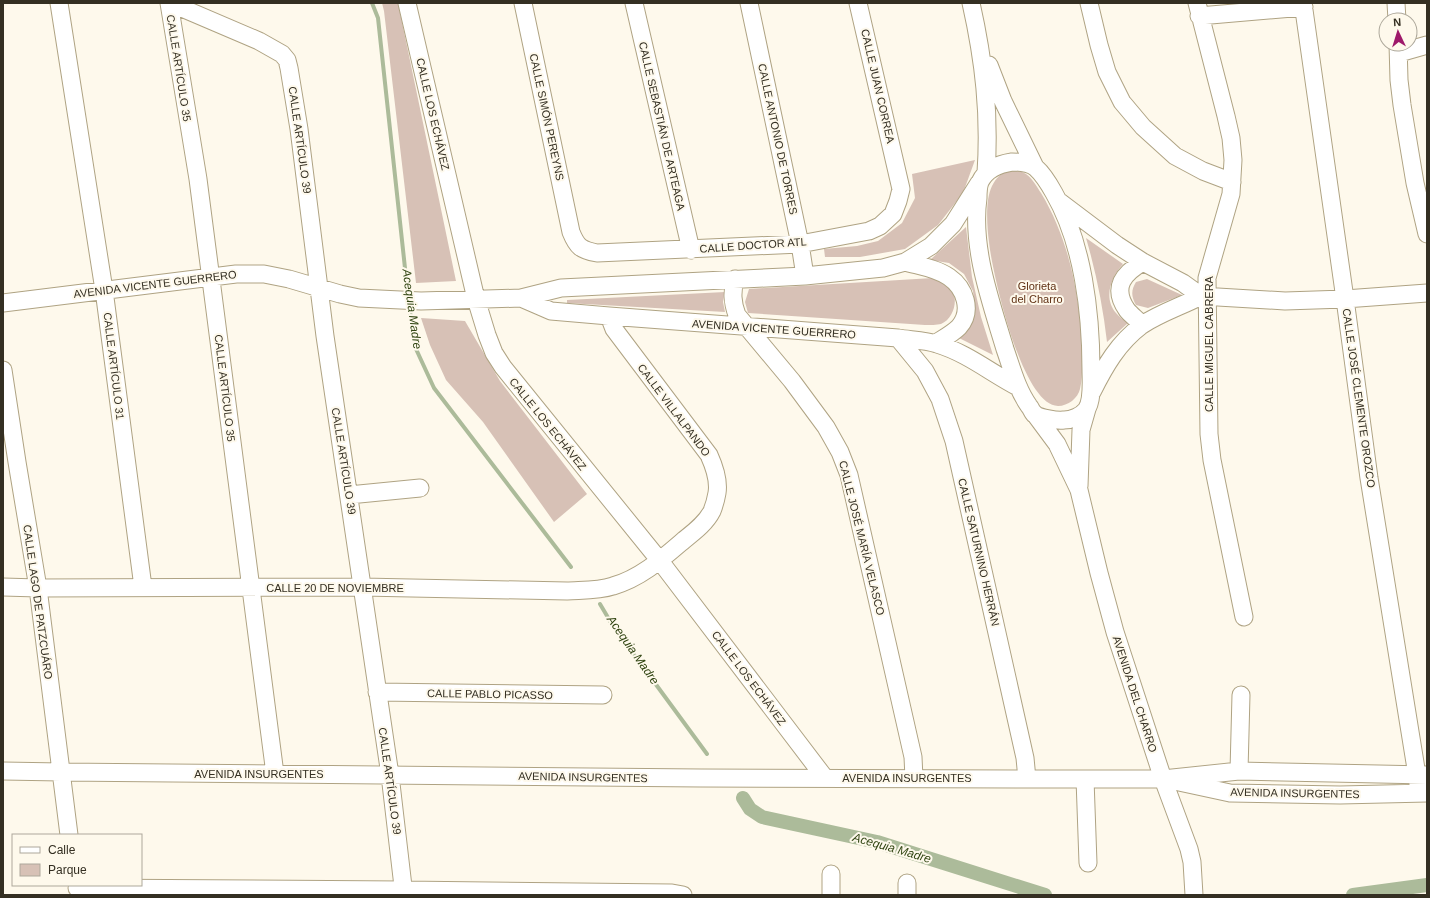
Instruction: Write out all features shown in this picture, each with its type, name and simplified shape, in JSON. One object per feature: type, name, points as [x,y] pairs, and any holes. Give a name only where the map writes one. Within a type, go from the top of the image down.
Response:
[{"type":"street","name":"CALLE ARTÍCULO 31","points":[[59,3],[104,290],[143,587]]},
{"type":"street","name":"CALLE ARTÍCULO 39","points":[[169,3],[259,41],[282,54],[289,68],[299,129],[318,287],[390,775],[404,892]]},
{"type":"street","name":"CALLE ARTÍCULO 35","points":[[169,3],[198,179],[275,774]]},
{"type":"street","name":"CALLE LOS ECHÁVEZ","points":[[407,3],[476,299],[486,335],[494,353],[503,367],[660,561],[825,778]]},
{"type":"street","name":"CALLE SIMÓN PEREYNS","points":[[523,3],[571,232]]},
{"type":"street","name":"CALLE SEBASTIÁN DE ARTEAGA","points":[[634,3],[691,250]]},
{"type":"street","name":"CALLE ANTONIO DE TORRES","points":[[749,3],[800,244],[805,276]]},
{"type":"street","name":"CALLE JUAN CORREA","points":[[858,3],[897,170]]},
{"type":"street","points":[[971,3],[979,38],[987,109],[988,146],[982,178]]},
{"type":"street","points":[[1089,3],[1107,72],[1122,102],[1142,127],[1175,156],[1204,171],[1232,182]]},
{"type":"street","points":[[1198,10],[1303,5]]},
{"type":"street","name":"CALLE JOSÉ CLEMENTE OROZCO","points":[[1303,5],[1346,299],[1369,478],[1422,775],[1423,793]]},
{"type":"street","name":"CALLE MIGUEL CABRERA","points":[[1198,10],[1231,138],[1233,160],[1231,194],[1208,270],[1204,297],[1209,434],[1212,460],[1244,617]]},
{"type":"street","points":[[979,38],[1003,101],[1035,167],[1046,179],[1059,201],[1072,235],[1089,313],[1091,343],[1089,402]]},
{"type":"street","points":[[1398,52],[1402,105],[1421,182],[1427,234]]},
{"type":"street","points":[[982,178],[995,166],[1012,162],[1020,162],[1035,167]]},
{"type":"street","name":"CALLE DOCTOR ATL","points":[[571,232],[579,248],[586,252],[597,254],[800,244],[869,231],[880,226],[893,214],[901,189],[897,170]]},
{"type":"street","name":"AVENIDA VICENTE GUERRERO","points":[[3,303],[210,276],[236,274],[264,274],[353,296],[421,301],[521,298],[561,288],[805,276],[883,268],[905,262],[932,246],[953,224],[982,178]]},
{"type":"street","name":"AVENIDA DEL CHARRO","points":[[982,178],[976,209],[978,237],[984,276],[998,327],[1023,398],[1057,444],[1079,490],[1115,632],[1189,849],[1192,862],[1194,890]]},
{"type":"street","points":[[1059,201],[1117,245],[1143,262],[1183,283],[1204,297]]},
{"type":"street","points":[[905,262],[934,270],[948,276],[956,282],[962,291],[965,300],[965,317],[960,326],[936,343]]},
{"type":"street","points":[[1142,325],[1127,310],[1121,298],[1120,287],[1125,276],[1143,262]]},
{"type":"street","name":"CALLE JOSÉ MARÍA VELASCO","points":[[735,279],[732,291],[733,304],[737,315],[792,381],[826,426],[840,452],[849,475],[913,757],[914,778]]},
{"type":"street","points":[[1034,414],[1047,418],[1065,420],[1075,418],[1089,402],[1106,364],[1121,345],[1142,325],[1204,297],[1285,301],[1346,299],[1427,292]]},
{"type":"street","name":"AVENIDA VICENTE GUERRERO","points":[[521,298],[551,310],[609,316],[898,338],[936,343],[968,356],[1018,387]]},
{"type":"street","name":"CALLE VILLALPANDO","points":[[609,316],[614,329],[700,442],[709,455],[714,467],[717,493],[711,512],[700,526],[660,561]]},
{"type":"street","name":"CALLE SATURNINO HERRÁN","points":[[898,338],[929,378],[940,399],[954,441],[1025,758],[1027,779]]},
{"type":"street","name":"CALLE LAGO DE PATZCUÁRO","points":[[3,370],[10,463],[38,588],[69,834]]},
{"type":"street","name":"AVENIDA DEL CHARRO","points":[[1079,490],[1081,430],[1089,402]]},
{"type":"street","points":[[349,495],[420,488]]},
{"type":"street","name":"CALLE 20 DE NOVIEMBRE","points":[[3,587],[362,587],[567,591],[590,590],[613,586],[631,579],[660,561]]},
{"type":"street","name":"CALLE PABLO PICASSO","points":[[377,692],[603,695]]},
{"type":"street","points":[[1239,771],[1241,695]]},
{"type":"street","name":"AVENIDA INSURGENTES","points":[[3,771],[700,778],[1027,779],[1164,779],[1239,771],[1422,775]]},
{"type":"street","points":[[1086,779],[1088,863]]},
{"type":"street","name":"AVENIDA INSURGENTES","points":[[1164,779],[1230,793],[1423,793]]},
{"type":"street","points":[[831,874],[831,895]]},
{"type":"street","points":[[77,889],[305,893],[672,893],[683,895]]},
{"type":"green space","points":[[382,3],[398,3],[456,281],[416,283]]},
{"type":"green space","points":[[975,160],[963,193],[938,225],[905,249],[860,257],[825,257],[824,249],[857,246],[878,241],[902,223],[915,198],[912,174]]},
{"type":"green space","name":"Glorieta del Charro","points":[[1009,170],[1026,174],[1041,193],[1059,229],[1076,288],[1081,329],[1081,384],[1079,392],[1075,398],[1062,406],[1058,406],[1045,400],[1032,385],[1021,362],[1011,335],[991,258],[988,236],[988,199],[995,181],[1001,174]]},
{"type":"green space","points":[[966,227],[972,277],[981,317],[993,355],[959,338],[969,325],[975,312],[973,291],[964,274],[949,263],[930,260]]},
{"type":"green space","points":[[1086,238],[1123,264],[1112,281],[1109,294],[1112,307],[1119,316],[1128,323],[1107,342],[1099,290]]},
{"type":"green space","points":[[933,278],[947,284],[954,293],[955,299],[953,311],[950,316],[946,321],[938,325],[748,313],[745,302],[749,289]]},
{"type":"green space","points":[[1147,279],[1182,295],[1148,308],[1136,305],[1132,293],[1134,285],[1136,282]]},
{"type":"green space","points":[[725,292],[723,302],[725,312],[567,303],[567,300]]},
{"type":"green space","points":[[421,318],[465,321],[500,381],[587,494],[554,522],[483,422],[446,380],[430,345]]},
{"type":"waterway","name":"Acequia Madre","points":[[372,3],[378,18],[408,296]]},
{"type":"waterway","name":"Acequia Madre","points":[[409,305],[416,349],[434,388],[571,567]]},
{"type":"waterway","name":"Acequia Madre","points":[[600,604],[613,626],[707,754]]},
{"type":"waterway","name":"Acequia Madre","points":[[743,798],[750,809],[762,817],[877,842],[1045,895]]},
{"type":"waterway","name":"Acequia Madre","points":[[1353,895],[1427,885]]}]
